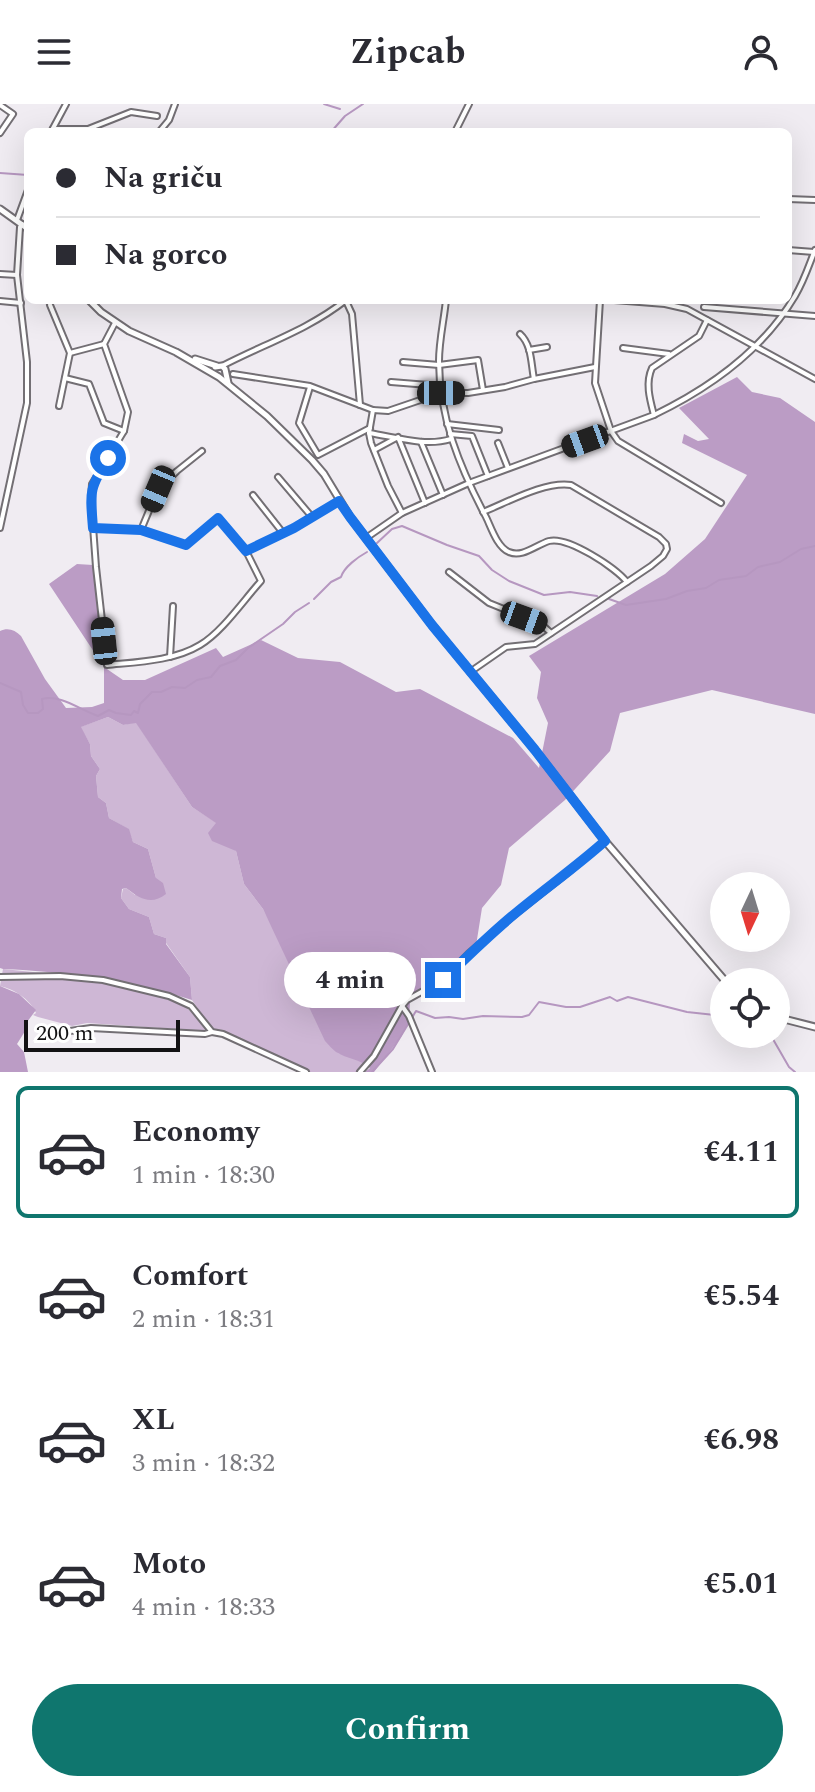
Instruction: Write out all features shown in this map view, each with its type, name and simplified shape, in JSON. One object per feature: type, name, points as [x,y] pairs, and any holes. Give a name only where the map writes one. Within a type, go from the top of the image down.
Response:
[{"type":"street","points":[[54,128],[66,104]]},
{"type":"street","points":[[162,128],[175,104]]},
{"type":"street","points":[[457,128],[469,104]]},
{"type":"street","points":[[0,105],[13,114],[0,133]]},
{"type":"street","points":[[91,128],[131,112],[157,116]]},
{"type":"street","points":[[792,199],[815,200]]},
{"type":"street","points":[[0,528],[27,403],[27,362],[17,275],[19,222],[24,204]]},
{"type":"street","points":[[0,209],[24,226]]},
{"type":"street","points":[[792,250],[815,251],[792,300]]},
{"type":"street","points":[[0,274],[17,275]]},
{"type":"street","points":[[0,301],[21,303]]},
{"type":"street","points":[[94,304],[129,331],[220,372],[228,384],[267,416],[312,460],[432,625],[605,841],[714,968]]},
{"type":"street","points":[[220,372],[231,362],[310,325],[340,304]]},
{"type":"street","points":[[348,304],[352,314],[360,405]]},
{"type":"street","points":[[446,304],[439,365],[447,424],[469,483],[502,548],[513,554],[550,541],[562,541],[621,574],[627,582]]},
{"type":"street","points":[[600,304],[595,383],[611,431],[618,441],[721,503]]},
{"type":"street","points":[[655,304],[687,309],[815,379]]},
{"type":"street","points":[[366,538],[402,513],[469,483],[679,403],[708,385],[756,346],[790,304]]},
{"type":"street","points":[[50,305],[70,353],[59,406]]},
{"type":"street","points":[[704,307],[815,316]]},
{"type":"street","points":[[654,415],[649,375],[657,363],[699,336],[707,320]]},
{"type":"street","points":[[93,528],[141,530],[186,545],[218,518],[246,551],[261,581],[203,644],[170,657],[107,665],[93,528],[91,499],[92,484],[124,431],[128,412],[104,344],[115,323]]},
{"type":"street","points":[[520,334],[526,340],[534,379]]},
{"type":"street","points":[[70,353],[104,344]]},
{"type":"street","points":[[529,350],[547,347]]},
{"type":"street","points":[[623,348],[671,354]]},
{"type":"street","points":[[403,362],[439,365],[478,360],[483,390]]},
{"type":"street","points":[[233,374],[310,386],[373,410],[388,411],[441,393],[468,393],[505,387],[595,367]]},
{"type":"street","points":[[65,378],[89,384],[104,423],[124,431]]},
{"type":"street","points":[[391,382],[441,386]]},
{"type":"street","points":[[310,386],[299,423],[318,455],[369,430],[420,441],[439,442],[450,436],[472,436],[488,476]]},
{"type":"street","points":[[373,410],[369,430],[371,443],[402,513]]},
{"type":"street","points":[[447,424],[499,430]]},
{"type":"street","points":[[374,450],[398,437]]},
{"type":"street","points":[[398,437],[425,503]]},
{"type":"street","points":[[420,441],[443,495]]},
{"type":"street","points":[[498,443],[508,468]]},
{"type":"street","points":[[141,530],[158,489],[202,451]]},
{"type":"street","points":[[278,477],[312,517]]},
{"type":"street","points":[[470,672],[500,649],[535,644],[627,582],[663,556],[667,549],[666,544],[637,523],[571,485],[549,486],[483,512]]},
{"type":"street","points":[[253,495],[283,533]]},
{"type":"street","points":[[246,551],[339,501]]},
{"type":"street","points":[[449,572],[489,603],[541,624],[551,633]]},
{"type":"street","points":[[170,657],[173,606]]},
{"type":"street","points":[[360,1072],[370,1063],[407,1000],[443,980],[469,953],[605,841]]},
{"type":"street","points":[[0,977],[60,976],[103,980],[169,996],[191,1006],[212,1032]]},
{"type":"street","points":[[402,1006],[432,1072]]},
{"type":"street","points":[[790,1021],[815,1027]]},
{"type":"street","points":[[70,1031],[91,1028],[212,1032],[223,1034],[306,1072]]},
{"type":"shaded area","points":[[737,377],[752,392],[780,398],[815,422],[815,714],[712,690],[620,713],[610,751],[565,800],[509,848],[501,885],[482,908],[475,952],[448,979],[410,1002],[409,1021],[401,1037],[374,1072],[365,1072],[370,1068],[336,1052],[325,1041],[263,909],[244,884],[236,851],[212,841],[208,833],[216,823],[192,807],[136,723],[123,725],[108,717],[81,727],[90,744],[91,756],[100,769],[96,776],[98,797],[106,803],[109,818],[129,829],[133,842],[148,849],[156,878],[163,883],[166,894],[150,900],[126,888],[122,889],[121,898],[129,909],[149,917],[154,934],[166,938],[166,944],[190,977],[192,1000],[99,978],[0,968],[0,631],[11,630],[21,636],[45,679],[66,708],[92,707],[104,703],[104,667],[123,680],[145,680],[216,648],[223,657],[261,640],[298,658],[340,662],[396,692],[420,689],[513,738],[539,768],[548,723],[537,698],[541,672],[529,656],[665,574],[705,539],[747,475],[682,443],[684,434],[698,441],[709,439],[679,408]]},
{"type":"shaded area","points":[[77,564],[93,565],[104,667],[49,584]]},
{"type":"shaded area","points":[[108,717],[123,725],[136,722],[192,807],[217,823],[236,851],[244,884],[263,909],[338,1053],[366,1064],[356,1072],[310,1072],[211,1028],[192,1000],[190,977],[166,943],[166,938],[154,934],[149,917],[129,909],[121,898],[123,889],[135,895],[156,878],[148,849],[133,842],[128,829],[109,818],[106,803],[98,797],[96,776],[100,769],[91,756],[90,744],[80,727]]},
{"type":"shaded area","points":[[3,969],[102,979],[175,994],[206,1029],[87,1023],[72,1026],[38,1017],[33,1015],[36,1013],[26,999],[0,986]]},
{"type":"shaded area","points":[[0,986],[19,994],[36,1010],[17,1044],[24,1052],[28,1072],[0,1072]]},
{"type":"waterway","points":[[324,104],[340,109]]},
{"type":"waterway","points":[[334,128],[345,116],[363,104]]},
{"type":"waterway","points":[[0,173],[24,175]]},
{"type":"waterway","points":[[377,543],[392,529],[402,526],[479,556],[492,570],[509,581],[544,595],[570,592],[597,596]]},
{"type":"waterway","points":[[609,599],[626,605],[666,599],[706,588],[719,580],[746,576],[758,567],[780,562],[801,549],[815,546]]},
{"type":"waterway","points":[[314,599],[367,552]]},
{"type":"waterway","points":[[0,683],[21,692],[28,713],[38,713],[43,709],[42,699],[49,698],[98,716],[109,710],[131,715],[134,711],[138,713],[140,704],[152,692],[172,687],[185,688],[197,680],[211,677],[220,666],[236,660],[309,603]]},
{"type":"waterway","points":[[372,1072],[393,1049],[416,1011],[435,1018],[522,1017],[529,1015],[539,1002],[580,1007],[610,997],[617,1001],[628,997],[710,1014]]},
{"type":"waterway","points":[[778,1048],[795,1072]]},
{"type":"route","points":[[108,458],[92,484],[93,528],[141,530],[186,545],[218,518],[246,551],[294,528],[339,501],[432,625],[605,841],[469,953],[443,980]]}]
